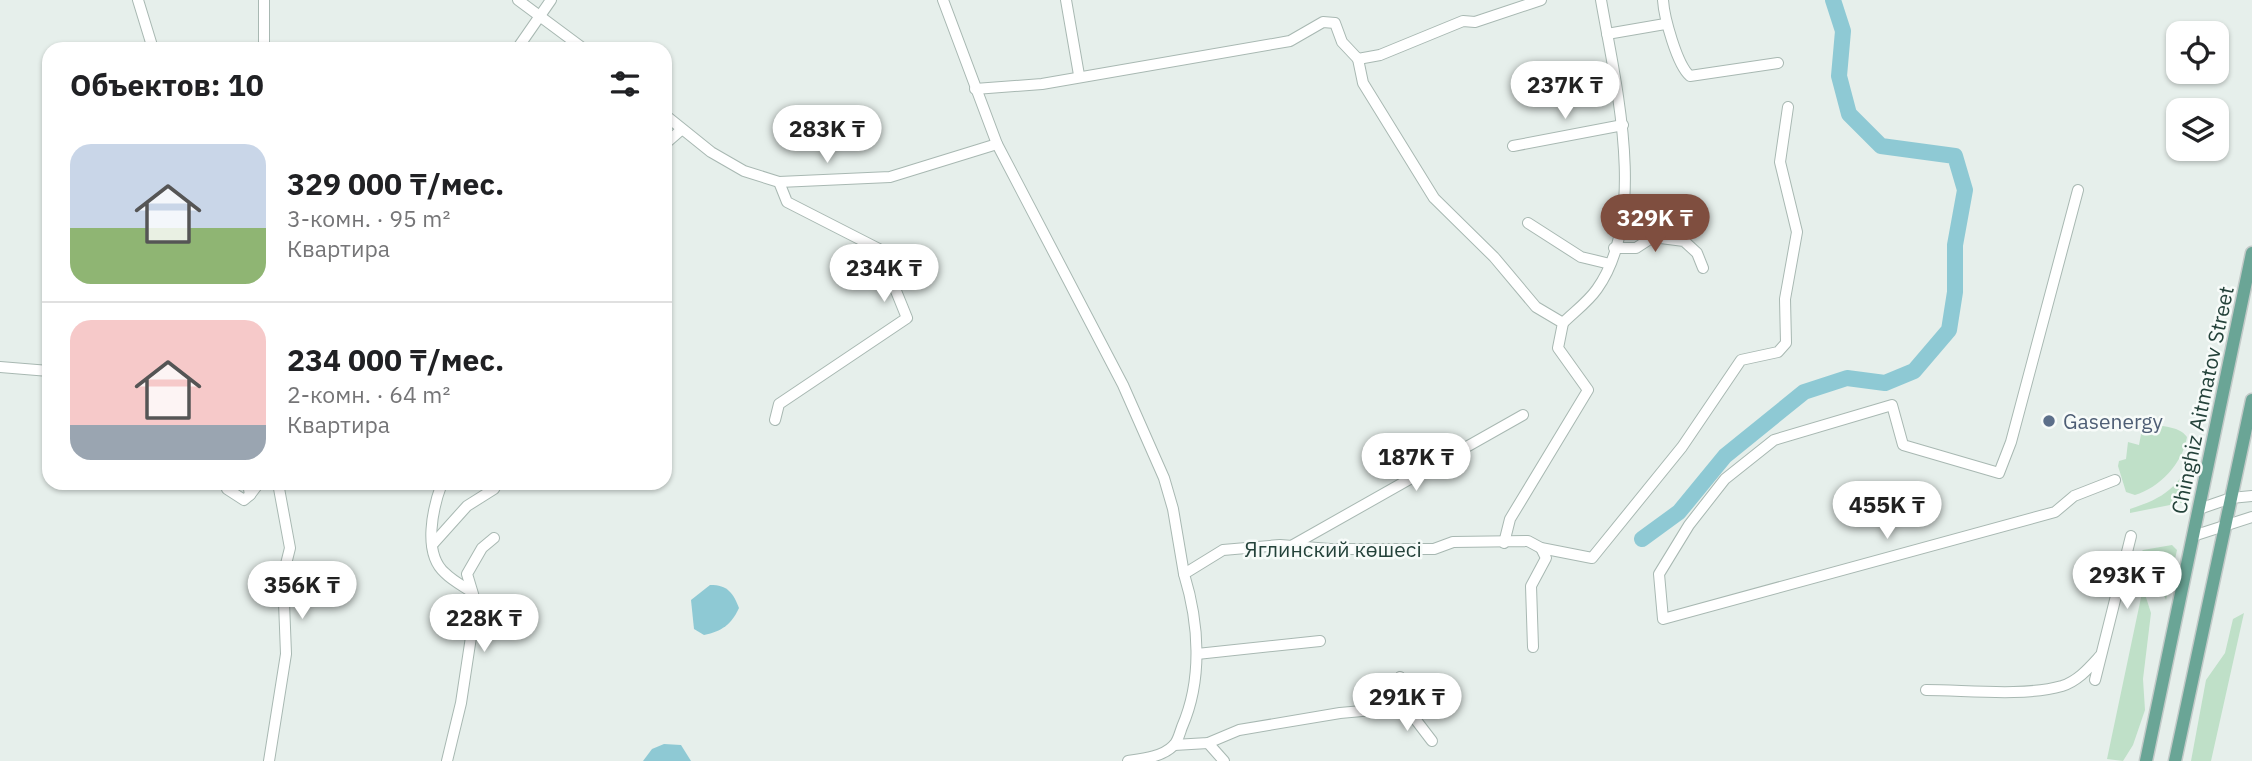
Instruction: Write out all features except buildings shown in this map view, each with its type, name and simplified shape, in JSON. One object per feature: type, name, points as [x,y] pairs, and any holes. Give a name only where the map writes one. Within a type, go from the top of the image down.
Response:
[{"type":"main road","name":"Chinghiz Aitmatov Street","points":[[2146,761],[2252,253]]},
{"type":"main road","points":[[2175,761],[2252,400]]},
{"type":"street","points":[[138,0],[151,42]]},
{"type":"street","points":[[264,0],[264,42]]},
{"type":"street","points":[[518,0],[575,42]]},
{"type":"street","points":[[522,42],[551,0]]},
{"type":"street","points":[[943,0],[996,144],[1123,385],[1164,478],[1189,590],[1197,654],[1197,681],[1191,707],[1174,746]]},
{"type":"street","points":[[1066,0],[1079,75]]},
{"type":"street","points":[[1358,59],[1380,55],[1462,21],[1475,22],[1541,0]]},
{"type":"street","points":[[1504,543],[1510,519],[1588,390],[1558,348],[1563,323],[1597,290],[1610,264],[1622,218],[1623,125],[1601,0]]},
{"type":"street","points":[[1663,0],[1665,24],[1672,32],[1684,71],[1690,76],[1779,63]]},
{"type":"street","points":[[975,89],[1042,84],[1079,75],[1290,41],[1323,22],[1335,23],[1342,41],[1358,59],[1363,83],[1434,198],[1494,257],[1536,307],[1563,323]]},
{"type":"street","points":[[1607,34],[1665,24]]},
{"type":"street","name":"Яглинский көшесі","points":[[1184,574],[1223,550],[1293,545],[1387,550],[1434,549],[1453,542],[1528,541],[1541,548],[1592,558],[1682,447],[1741,360],[1778,352],[1786,343],[1785,299],[1797,232],[1780,162],[1788,107]]},
{"type":"street","points":[[672,122],[744,171],[779,182],[890,177],[996,144]]},
{"type":"street","points":[[1513,146],[1623,125]]},
{"type":"street","points":[[672,138],[681,130]]},
{"type":"street","points":[[775,420],[779,404],[907,318],[879,249],[787,202],[779,182]]},
{"type":"street","points":[[2078,190],[2011,442],[1999,473],[1903,445],[1892,405],[1774,440],[1726,479],[1689,525],[1659,573],[1663,619],[2054,512],[2074,496],[2115,480]]},
{"type":"street","points":[[1528,223],[1581,257],[1610,264]]},
{"type":"street","points":[[1614,248],[1636,248],[1653,237],[1684,241],[1698,253],[1703,268]]},
{"type":"street","points":[[0,367],[42,370]]},
{"type":"street","points":[[1293,545],[1523,415]]},
{"type":"street","points":[[229,490],[244,500],[254,490]]},
{"type":"street","points":[[249,490],[250,495]]},
{"type":"street","points":[[269,761],[286,654],[287,612],[283,576],[290,548],[279,490]]},
{"type":"street","points":[[440,490],[430,522],[432,545],[442,572],[473,593]]},
{"type":"street","points":[[432,545],[467,506],[492,490]]},
{"type":"street","points":[[2199,509],[2231,498],[2252,496]]},
{"type":"street","points":[[2193,536],[2252,517]]},
{"type":"street","points":[[2095,680],[2131,536]]},
{"type":"street","points":[[447,761],[461,703],[476,604],[467,574],[482,548],[494,538]]},
{"type":"street","points":[[1533,647],[1531,586],[1546,558],[1541,548]]},
{"type":"street","points":[[1197,654],[1320,641]]},
{"type":"street","points":[[1926,690],[2015,691],[2062,686],[2082,676],[2099,656]]},
{"type":"street","points":[[1400,677],[1406,707],[1432,741]]},
{"type":"street","points":[[1128,761],[1152,757],[1174,746],[1208,743],[1239,730],[1340,713],[1406,707]]},
{"type":"street","points":[[1208,743],[1224,761]]},
{"type":"green space","points":[[2143,424],[2173,428],[2187,437],[2181,456],[2168,473],[2153,487],[2135,495],[2126,492],[2118,466],[2119,461],[2126,459],[2128,442],[2139,445]]},
{"type":"green space","points":[[2196,456],[2191,489],[2187,491],[2185,502],[2130,513],[2130,509],[2169,490]]},
{"type":"green space","points":[[2172,545],[2177,550],[2166,600],[2155,573],[2140,553],[2143,550]]},
{"type":"green space","points":[[2143,588],[2151,613],[2143,679],[2145,710],[2133,745],[2123,761],[2107,759]]},
{"type":"green space","points":[[2244,613],[2211,761],[2191,761],[2206,680],[2225,653],[2233,619]]},
{"type":"water","points":[[710,585],[721,586],[729,591],[739,608],[725,626],[704,635],[694,629],[691,600]]},
{"type":"water","points":[[664,744],[681,745],[691,761],[643,761],[652,749]]},
{"type":"waterway","points":[[1642,539],[1679,512],[1725,456],[1804,392],[1847,378],[1885,383],[1914,371],[1949,330],[1955,292],[1955,245],[1965,190],[1955,156],[1881,146],[1849,114],[1839,76],[1843,31],[1833,0]]},
{"type":"place","name":"Gasenergy","points":[[2049,421]]}]
